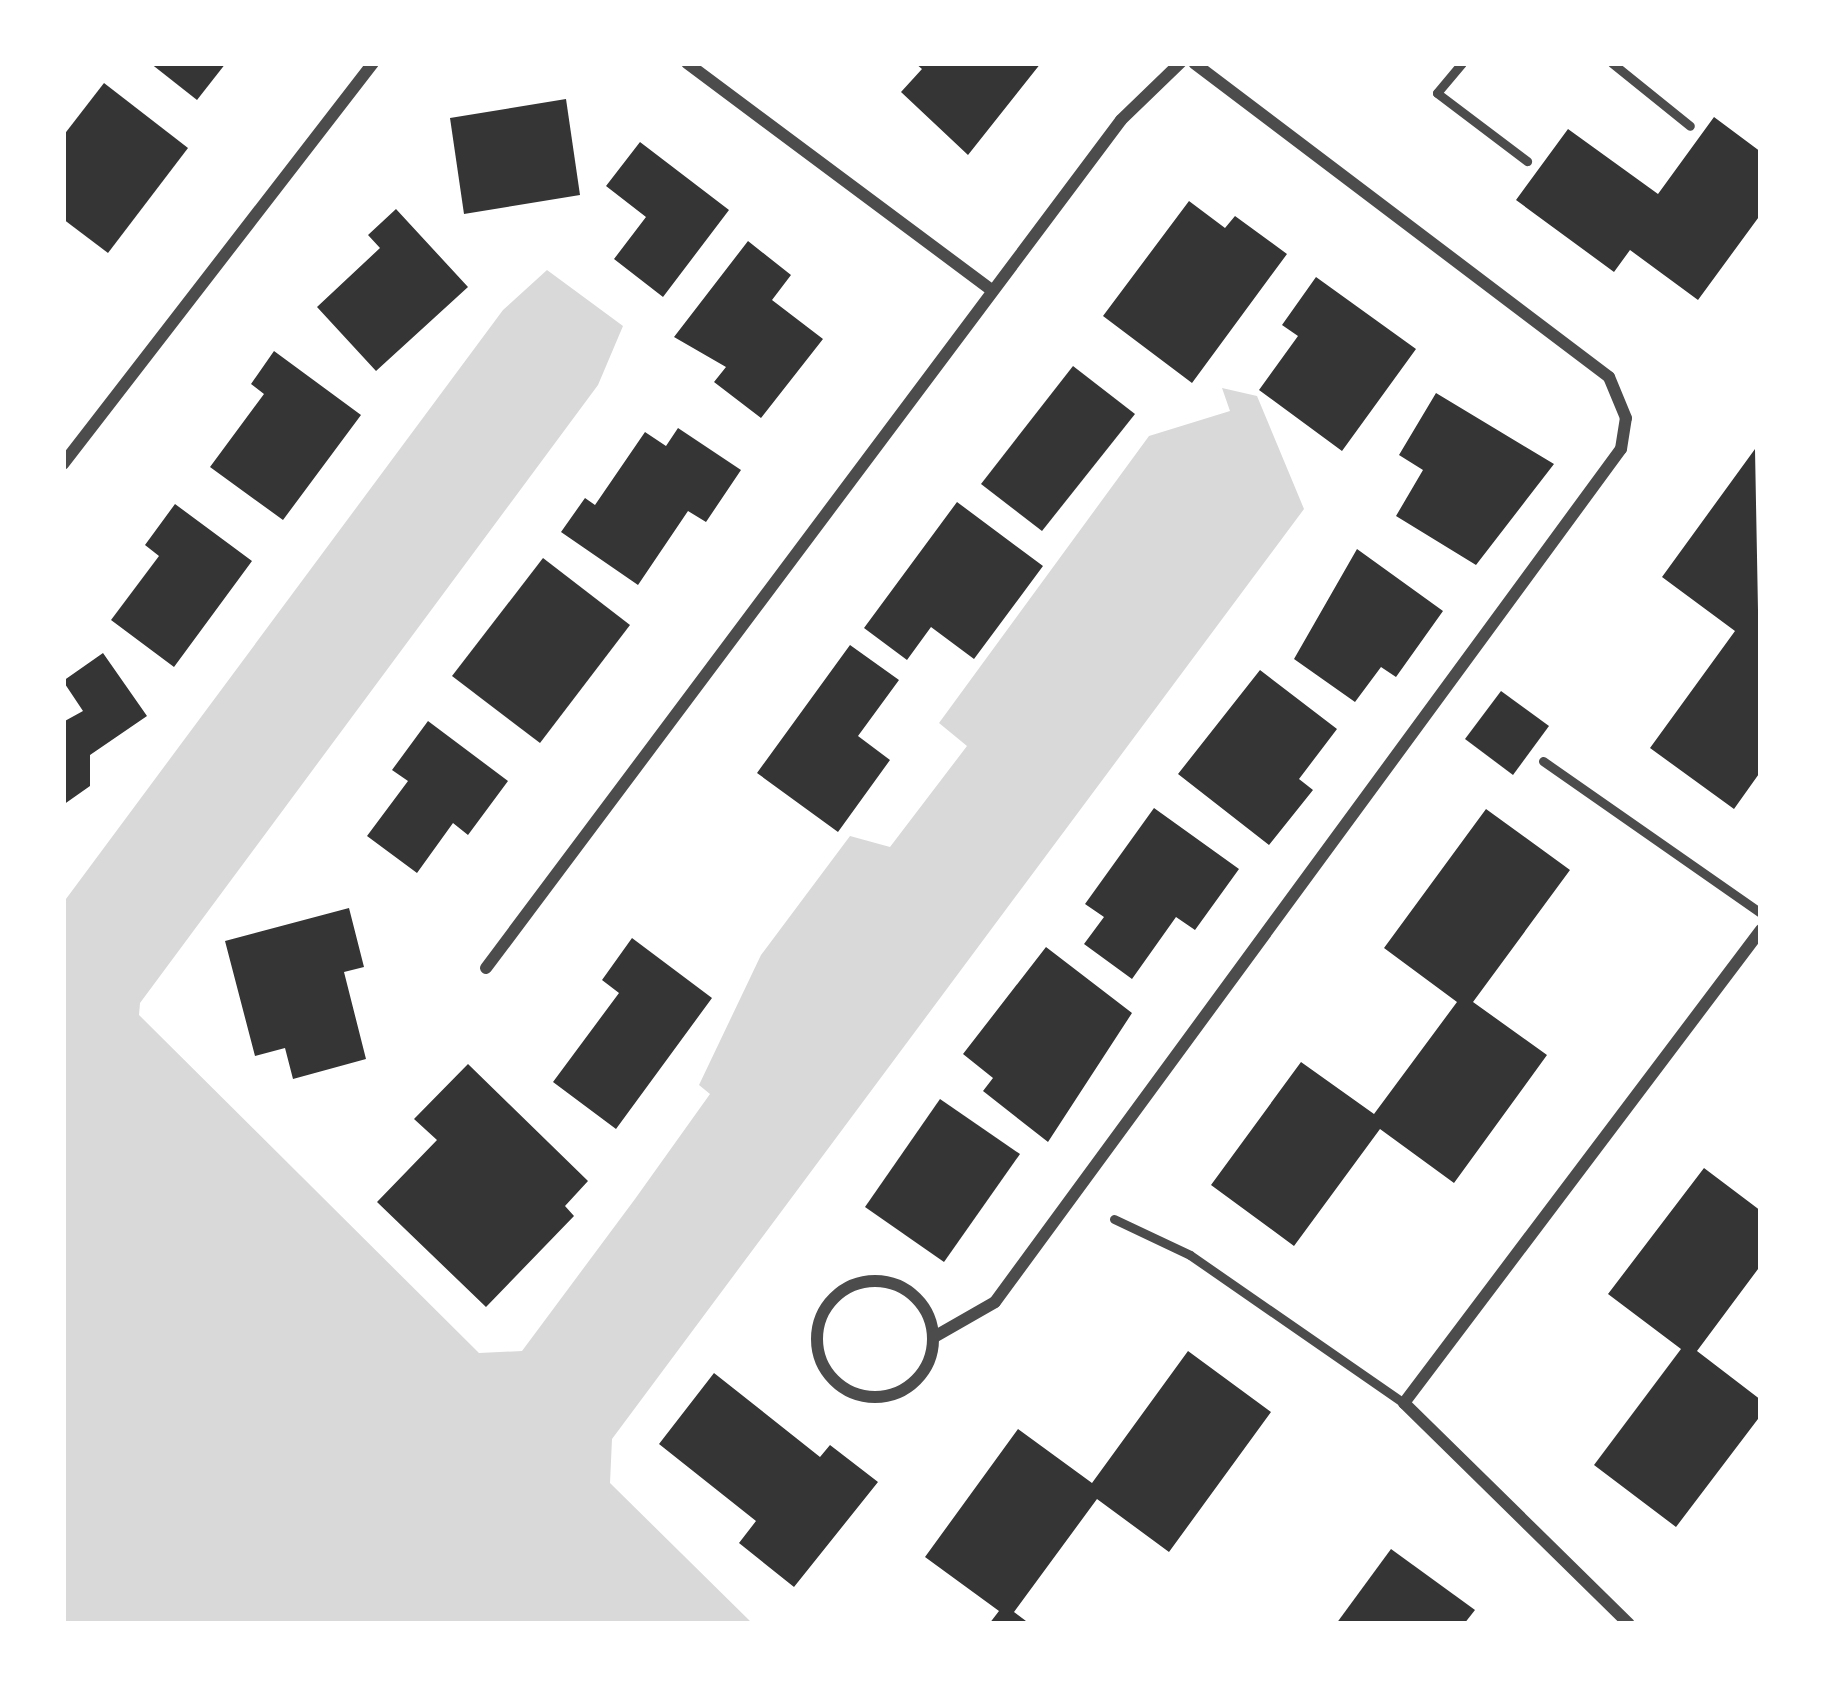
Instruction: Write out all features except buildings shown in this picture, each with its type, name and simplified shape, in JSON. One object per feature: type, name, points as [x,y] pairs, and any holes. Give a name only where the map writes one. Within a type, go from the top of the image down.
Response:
[{"type":"street","points":[[63,464],[373,63]]},
{"type":"street","points":[[687,63],[992,290]]},
{"type":"street","points":[[486,968],[1121,120],[1180,63]]},
{"type":"street","points":[[934,1337],[904,1287],[864,1281],[830,1302],[817,1340],[830,1377],[878,1397],[924,1371],[934,1337],[995,1302],[1612,477],[1626,418],[1609,377],[1194,63]]},
{"type":"street","points":[[1629,1624],[1404,1403],[1761,930]]},
{"type":"lane","points":[[1462,63],[1437,93],[1527,161]]},
{"type":"lane","points":[[1612,63],[1690,126]]},
{"type":"lane","points":[[1543,761],[1761,913]]},
{"type":"lane","points":[[1114,1219],[1190,1255],[1404,1403]]},
{"type":"shaded area","points":[[547,270],[623,326],[598,385],[140,1003],[139,1015],[479,1353],[522,1351],[635,1199],[710,1094],[699,1085],[761,955],[850,836],[890,847],[967,746],[939,723],[1149,436],[1230,411],[1222,388],[1257,396],[1304,509],[612,1439],[610,1483],[753,1624],[63,1624],[63,903],[503,310]]}]
